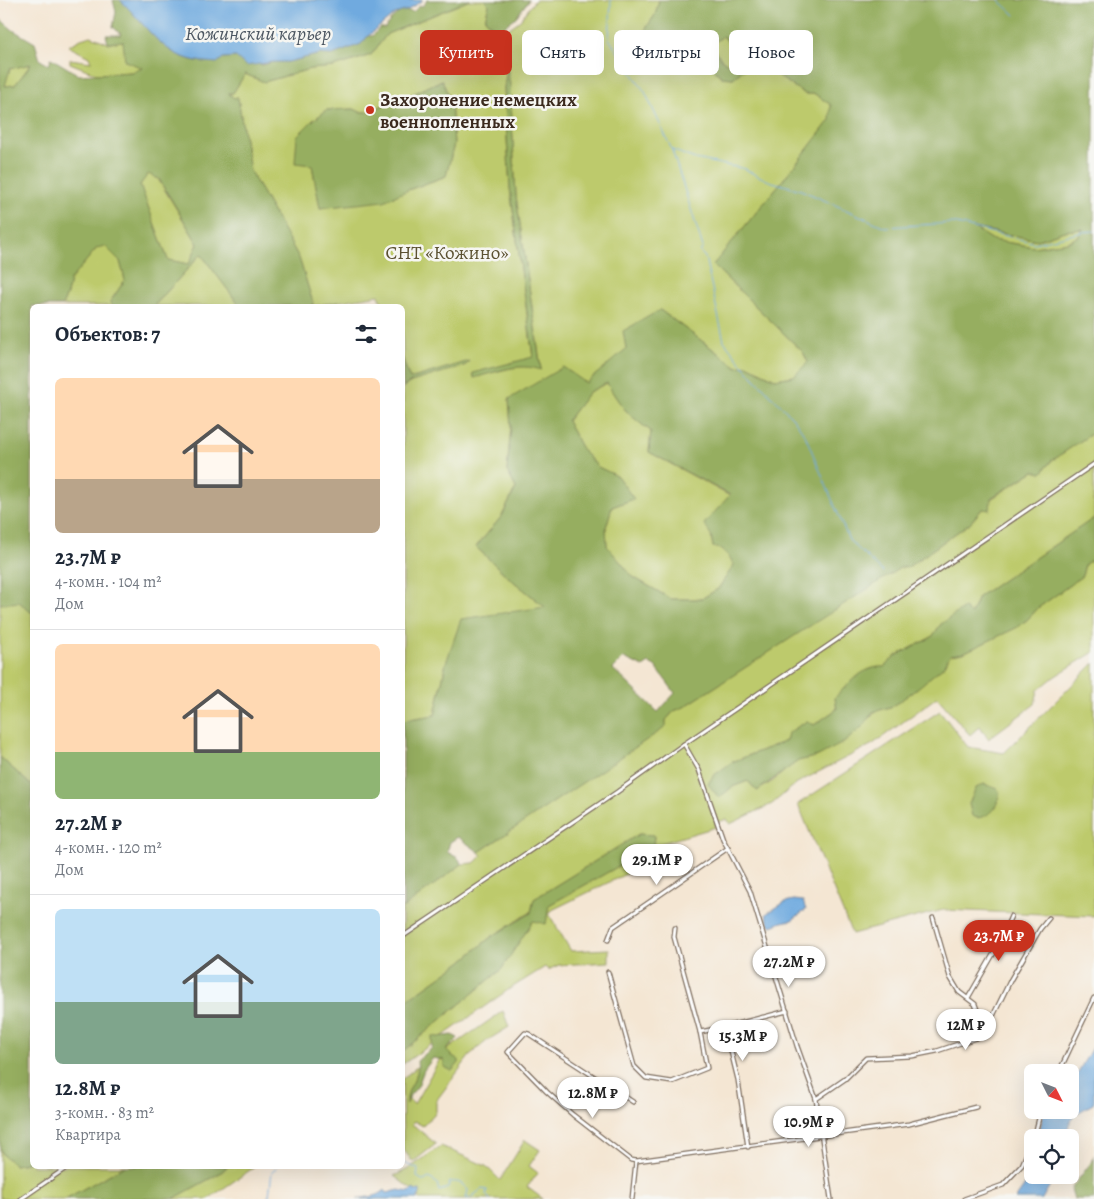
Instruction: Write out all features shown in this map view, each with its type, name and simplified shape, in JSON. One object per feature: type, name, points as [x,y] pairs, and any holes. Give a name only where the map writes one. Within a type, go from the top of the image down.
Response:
[{"type":"street","points":[[405,935],[617,792],[684,744],[1094,464]]},
{"type":"street","points":[[684,744],[699,770],[719,828],[750,891],[797,1046],[816,1098],[831,1199]]},
{"type":"street","points":[[608,940],[613,927],[728,848]]},
{"type":"street","points":[[968,998],[998,946],[1011,916]]},
{"type":"street","points":[[933,918],[950,977],[959,992],[975,1004],[984,1029]]},
{"type":"street","points":[[816,1098],[845,1078],[866,1058],[912,1056],[937,1051],[976,1038],[991,1020],[1040,929],[1049,918]]},
{"type":"street","points":[[608,972],[634,1066],[646,1078],[672,1082],[708,1068],[674,937],[675,928]]},
{"type":"street","points":[[1063,1064],[1094,998]]},
{"type":"street","points":[[700,1032],[787,1011]]},
{"type":"street","points":[[725,1027],[738,1080],[748,1147]]},
{"type":"street","points":[[633,1102],[529,1034],[525,1033],[508,1052],[547,1092],[573,1115],[631,1160],[636,1161],[909,1124],[976,1107]]},
{"type":"street","points":[[632,1199],[636,1161]]},
{"type":"street","points":[[964,1199],[1003,1185],[1024,1161]]},
{"type":"street","points":[[21,1199],[65,1169]]},
{"type":"green space","points":[[113,0],[120,0],[150,33],[176,54],[201,62],[217,62],[223,58],[237,57],[263,65],[273,62],[288,62],[320,54],[332,55],[361,44],[368,36],[372,36],[380,28],[385,28],[400,12],[413,12],[418,7],[424,5],[427,0],[470,0],[387,34],[371,55],[334,67],[310,69],[264,82],[245,74],[233,93],[228,93],[234,98],[238,98],[250,171],[299,258],[313,304],[238,304],[201,254],[156,304],[111,304],[110,302],[125,280],[120,261],[105,246],[97,248],[70,280],[63,304],[30,304],[30,611],[19,602],[0,604],[0,19],[13,30],[35,43],[40,60],[49,65],[51,58],[79,75],[132,72],[143,68],[125,61],[123,41],[108,43],[106,35],[122,35],[113,27],[116,12]],"holes":[[[31,64],[15,85],[5,86],[10,69]],[[148,174],[159,179],[198,244],[189,264],[168,260],[140,185]]]},
{"type":"green space","name":"СНТ «Кожино»","points":[[470,0],[485,0],[489,4],[485,19],[495,30],[420,30],[420,75],[506,75],[504,88],[510,188],[533,358],[474,373],[474,377],[519,366],[541,369],[516,196],[508,75],[512,75],[512,30],[507,30],[519,21],[535,0],[659,0],[655,15],[645,30],[614,30],[614,75],[719,74],[722,77],[733,78],[737,75],[776,75],[805,94],[815,94],[831,105],[831,119],[713,265],[803,352],[808,362],[794,376],[775,379],[747,365],[737,367],[660,310],[627,349],[586,383],[509,399],[511,427],[507,471],[516,488],[502,516],[476,547],[507,576],[545,607],[446,663],[435,715],[405,720],[405,386],[411,382],[466,365],[468,362],[409,379],[405,365],[405,304],[382,304],[379,295],[326,304],[313,304],[299,258],[250,171],[238,98],[234,98],[227,93],[233,93],[245,74],[264,82],[310,69],[334,67],[371,55],[387,34]],"holes":[[[442,80],[451,102],[454,144],[446,176],[408,190],[320,208],[312,165],[312,121],[327,110],[354,109],[360,112],[370,112]]]},
{"type":"green space","points":[[485,0],[529,0],[516,17],[499,30],[485,19],[489,5]]},
{"type":"green space","points":[[659,0],[1094,0],[1094,432],[1051,461],[1042,473],[1034,471],[991,498],[990,510],[982,509],[970,523],[908,567],[900,568],[684,707],[674,711],[666,720],[666,727],[479,852],[458,837],[450,842],[447,852],[458,858],[462,864],[405,907],[405,720],[435,715],[446,663],[461,619],[545,607],[507,576],[476,547],[502,516],[516,488],[507,471],[511,427],[509,399],[563,367],[586,383],[626,349],[623,331],[660,310],[737,367],[747,365],[775,379],[794,376],[808,362],[803,352],[713,265],[830,120],[831,105],[815,94],[805,94],[776,75],[813,75],[813,30],[729,30],[729,43],[723,36],[719,39],[719,30],[645,30],[655,15]],"holes":[[[974,228],[1038,240],[1064,231],[1083,229],[1079,236],[1068,242],[1034,247],[993,240]],[[607,383],[636,420],[651,431],[649,452],[730,495],[704,524],[711,535],[713,547],[724,551],[734,565],[718,589],[701,599],[671,599],[633,577],[607,546],[606,527],[612,507],[634,499],[617,476],[598,467],[583,451],[567,421],[589,392]],[[624,658],[643,667],[649,663],[655,666],[675,693],[658,712],[613,669]]]},
{"type":"green space","points":[[91,36],[108,43],[123,41],[144,68],[132,72],[97,74],[70,63],[70,59],[91,62],[89,57],[68,46]]},
{"type":"green space","points":[[723,36],[729,43],[729,64],[719,56],[719,39]]},
{"type":"green space","points":[[719,56],[729,65],[729,75],[737,75],[733,78],[722,77],[719,74]]},
{"type":"green space","points":[[32,64],[15,85],[4,86],[10,68]]},
{"type":"green space","points":[[506,75],[508,75],[516,196],[541,370],[516,367],[474,378],[473,373],[533,357],[510,188],[504,88]]},
{"type":"green space","points":[[442,80],[451,102],[454,144],[446,176],[384,201],[320,208],[312,165],[295,163],[297,136],[312,121],[327,110],[354,109],[360,112],[370,112]]},
{"type":"green space","points":[[148,173],[158,179],[198,244],[189,264],[168,260],[140,185]]},
{"type":"green space","points":[[958,216],[979,229],[1038,240],[1064,231],[1083,229],[1079,236],[1068,242],[1034,247],[993,240],[977,230],[970,235]]},
{"type":"green space","points":[[105,245],[120,261],[125,280],[110,302],[111,304],[63,304],[70,280],[97,248]]},
{"type":"green space","points":[[201,254],[238,304],[156,304]]},
{"type":"green space","points":[[469,361],[466,365],[411,382],[405,386],[405,366],[410,379]]},
{"type":"green space","points":[[607,383],[626,410],[651,431],[649,452],[730,496],[711,535],[713,547],[721,549],[734,566],[718,589],[701,599],[671,599],[633,577],[607,547],[606,527],[612,507],[633,499],[617,476],[598,467],[583,451],[567,421],[589,392]]},
{"type":"green space","points":[[1094,432],[1094,518],[978,597],[971,614],[941,624],[932,637],[896,656],[884,667],[835,698],[837,709],[814,725],[807,721],[789,733],[786,741],[732,762],[719,798],[732,787],[748,781],[757,791],[798,761],[818,756],[863,726],[874,712],[893,706],[945,665],[950,655],[963,653],[1015,628],[1028,619],[1038,608],[1082,576],[1085,564],[1090,561],[1094,561],[1094,652],[1054,677],[1038,690],[1035,704],[988,739],[980,726],[970,735],[937,697],[873,744],[797,783],[772,804],[730,824],[727,819],[715,823],[716,827],[662,843],[661,845],[672,843],[665,855],[552,910],[549,914],[571,951],[609,949],[609,962],[559,965],[548,970],[545,967],[508,990],[405,1063],[405,1049],[501,970],[533,920],[549,905],[653,847],[654,836],[639,834],[534,899],[531,912],[491,937],[461,962],[405,1002],[405,906],[462,864],[474,863],[482,856],[479,852],[665,727],[666,720],[674,711],[684,707],[900,567],[908,567],[970,523],[991,499],[1034,471],[1042,473],[1051,461]]},
{"type":"green space","points":[[1094,518],[1094,561],[1085,564],[1082,576],[1038,608],[1016,628],[963,653],[950,655],[945,665],[914,691],[893,706],[873,712],[863,726],[845,742],[818,756],[798,761],[757,791],[748,781],[732,787],[719,798],[708,784],[713,776],[732,762],[786,741],[788,733],[807,721],[814,725],[837,709],[835,698],[857,676],[870,669],[884,667],[896,656],[932,637],[941,624],[964,608],[971,614],[978,597]]},
{"type":"green space","points":[[19,601],[30,611],[30,784],[0,757],[0,604]]},
{"type":"green space","points":[[1094,663],[1094,916],[943,910],[852,934],[798,804],[940,711],[968,747],[1004,753]]},
{"type":"green space","points":[[0,757],[30,784],[30,1162],[15,1165],[3,1155],[0,1148]]},
{"type":"green space","points":[[984,784],[998,789],[998,800],[988,814],[977,818],[972,816],[969,804],[976,788]]},
{"type":"green space","points":[[639,834],[654,835],[653,847],[549,905],[546,924],[533,921],[501,970],[405,1049],[405,1002],[461,962],[491,937],[531,913],[534,899]]},
{"type":"green space","points":[[503,1011],[509,1027],[488,1040],[471,1054],[436,1101],[436,1112],[423,1126],[414,1121],[412,1124],[436,1144],[413,1162],[405,1152],[405,1077],[418,1066],[419,1071],[407,1098],[414,1104],[444,1052]]},
{"type":"green space","points":[[452,1035],[458,1038],[446,1050],[459,1060],[459,1063],[452,1071],[444,1067],[444,1060],[433,1058],[424,1070],[418,1086],[410,1095],[407,1104],[408,1092],[417,1073],[417,1061],[432,1048],[432,1036]]},
{"type":"green space","points":[[525,1140],[540,1150],[529,1166],[538,1173],[527,1187],[543,1199],[419,1199],[420,1190],[415,1192],[394,1176],[408,1169],[441,1146],[486,1166],[500,1180]]},
{"type":"green space","points":[[0,1148],[4,1155],[15,1165],[30,1162],[30,1169],[120,1169],[65,1199],[0,1199]]},
{"type":"green space","points":[[1094,1155],[1094,1199],[1074,1199],[1071,1189],[1075,1184],[1079,1184],[1079,1178],[1093,1160]]},
{"type":"green space","points":[[120,1169],[225,1169],[173,1199],[65,1199]]},
{"type":"green space","points":[[225,1169],[252,1169],[208,1199],[173,1199]]},
{"type":"water","name":"Кожинский карьер","points":[[120,0],[423,0],[408,10],[395,14],[361,44],[332,55],[320,54],[288,62],[246,66],[236,57],[223,58],[217,63],[202,62],[176,54],[150,33]]},
{"type":"water","points":[[803,901],[806,910],[792,920],[772,926],[769,924],[766,914],[785,902]]},
{"type":"water","points":[[1094,1044],[1094,1101],[1093,1104],[1079,1112],[1079,1071]]},
{"type":"water","points":[[1042,1119],[1072,1119],[1067,1129],[1040,1129]]},
{"type":"water","points":[[1051,1184],[1042,1199],[1015,1199],[1025,1185]]},
{"type":"water","points":[[414,1189],[415,1191],[420,1190],[417,1199],[357,1199],[375,1196],[385,1190],[387,1193],[399,1190],[409,1192]]},
{"type":"waterway","points":[[611,0],[609,39],[645,92],[672,150],[703,247],[700,252],[705,257],[724,341],[752,376],[793,418],[805,435],[849,540],[883,572]]},
{"type":"waterway","points":[[999,0],[1015,15]]},
{"type":"waterway","points":[[672,150],[695,159],[746,169],[769,181],[801,190],[885,227],[953,223],[1035,243],[1094,231]]},
{"type":"waterway","points":[[405,1163],[418,1169],[417,1177],[424,1181],[429,1178],[437,1183],[439,1191],[448,1188],[450,1182],[458,1182],[468,1190],[466,1198],[470,1198],[482,1189],[487,1190],[486,1195],[490,1199]]},
{"type":"waterway","points":[[267,1199],[272,1172],[276,1169]]},
{"type":"place","name":"Захоронение немецких военнопленных","points":[[370,110]]}]
